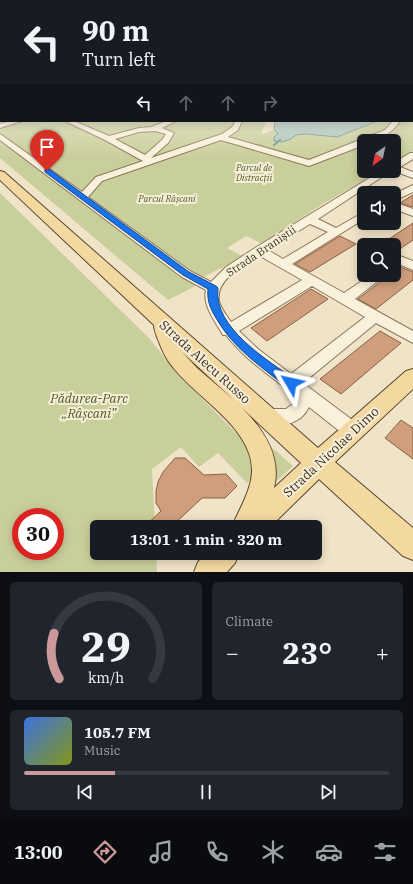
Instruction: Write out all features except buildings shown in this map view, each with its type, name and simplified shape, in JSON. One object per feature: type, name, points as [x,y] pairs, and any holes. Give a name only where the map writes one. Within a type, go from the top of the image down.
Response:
[{"type":"main road","name":"Strada Alecu Russo","points":[[0,174],[265,416],[413,546]]},
{"type":"main road","points":[[158,319],[178,361],[247,428],[260,449],[263,460],[264,478],[248,520]]},
{"type":"main road","name":"Strada Nicolae Dimo","points":[[257,520],[318,462],[413,377]]},
{"type":"main road","points":[[208,572],[219,560]]},
{"type":"street","points":[[0,126],[15,122]]},
{"type":"street","points":[[70,122],[108,138],[148,160]]},
{"type":"street","points":[[152,129],[170,122]]},
{"type":"street","points":[[83,197],[99,179],[148,160],[228,134],[238,122]]},
{"type":"street","points":[[383,134],[388,132],[396,122]]},
{"type":"street","points":[[108,138],[145,129],[152,129],[170,134],[148,160]]},
{"type":"street","points":[[0,136],[186,274],[213,288],[212,298],[214,306],[228,331],[246,350],[353,431]]},
{"type":"street","points":[[220,137],[309,162],[357,145]]},
{"type":"street","points":[[401,163],[413,155]]},
{"type":"street","points":[[401,171],[413,175]]},
{"type":"street","name":"Strada Braniștii","points":[[367,186],[378,178]]},
{"type":"street","points":[[401,194],[413,188]]},
{"type":"street","name":"Strada Braniștii","points":[[213,288],[224,275],[259,250],[310,219],[357,193]]},
{"type":"street","points":[[401,208],[413,213]]},
{"type":"street","points":[[310,219],[336,232]]},
{"type":"street","points":[[283,264],[357,219]]},
{"type":"street","points":[[259,250],[413,338]]},
{"type":"street","points":[[401,260],[412,258]]},
{"type":"street","points":[[228,331],[312,280]]},
{"type":"street","points":[[345,299],[369,282]]},
{"type":"street","points":[[291,383],[375,316]]},
{"type":"street","points":[[265,416],[281,418],[293,414],[304,402],[305,395]]},
{"type":"green space","name":"Parcul Râșcani","points":[[0,122],[266,122],[261,133],[263,134],[278,128],[369,125],[374,122],[413,122],[413,151],[401,159],[401,134],[357,134],[357,178],[369,178],[319,206],[263,244],[246,236],[227,248],[244,257],[205,276],[194,287],[168,300],[0,158]]},
{"type":"green space","name":"Pădurea-Parc „Râșcani”","points":[[0,193],[149,338],[176,372],[248,445],[253,477],[247,483],[218,453],[199,467],[181,447],[152,469],[155,520],[90,520],[90,560],[156,560],[157,572],[0,572]]},
{"type":"green space","points":[[269,445],[293,466],[270,487],[268,446]]},
{"type":"water","points":[[275,122],[375,122],[337,137],[306,134],[296,135],[291,139],[282,142],[274,141],[274,137],[278,134],[274,129]]},
{"type":"waterway","points":[[274,145],[280,140]]},
{"type":"route","points":[[47,171],[186,274],[213,288],[212,298],[214,306],[228,331],[246,350],[291,383]]},
{"type":"park label","name":"Parcul de Distracții","points":[[254,172]]}]
